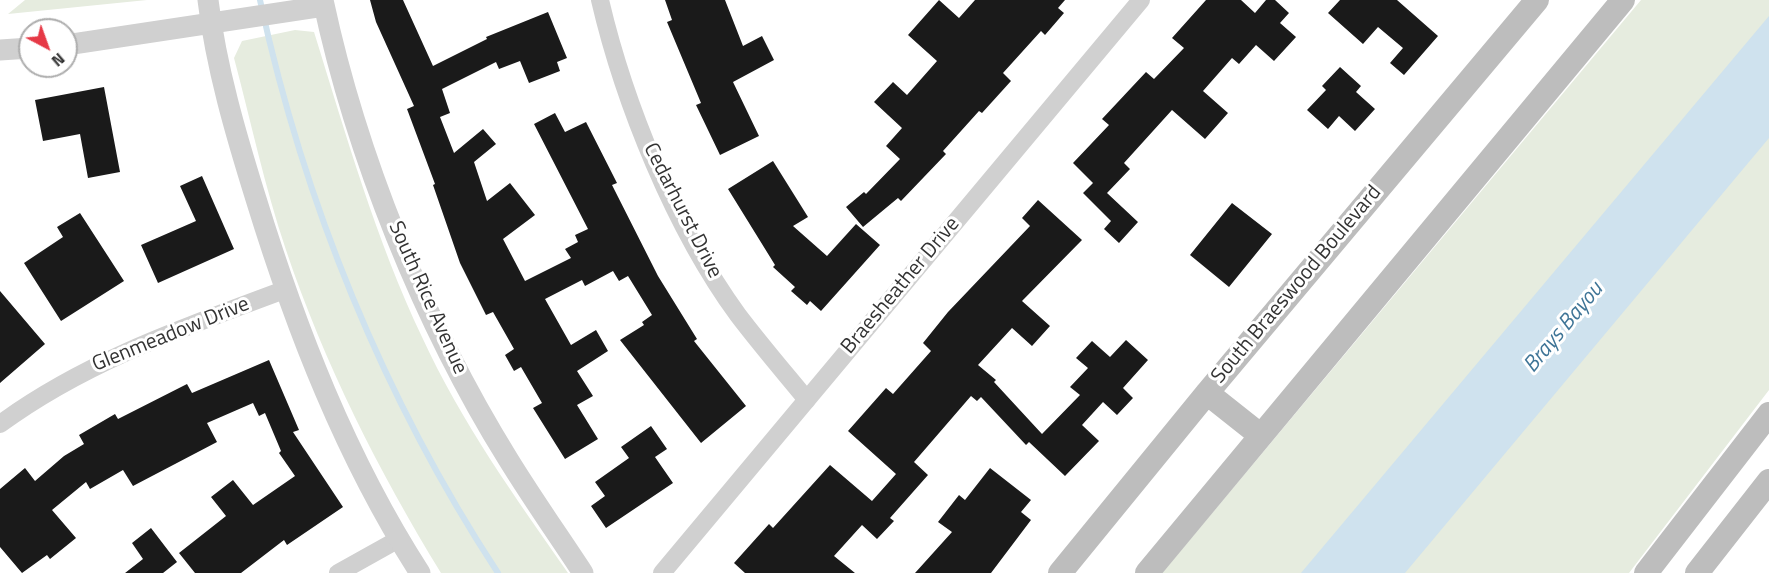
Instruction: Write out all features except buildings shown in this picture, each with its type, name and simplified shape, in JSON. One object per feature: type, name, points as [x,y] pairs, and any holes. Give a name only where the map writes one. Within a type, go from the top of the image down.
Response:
[{"type":"main road","name":"South Braeswood Boulevard","points":[[1060,573],[1207,393],[1537,0]]},
{"type":"main road","points":[[1147,573],[1623,0]]},
{"type":"main road","points":[[1207,393],[1260,435]]},
{"type":"main road","points":[[1646,573],[1769,414]]},
{"type":"main road","points":[[1697,573],[1769,481]]},
{"type":"street","points":[[208,0],[211,25],[242,153],[284,290],[312,362],[399,539],[420,573]]},
{"type":"street","name":"Cedarhurst Drive","points":[[600,0],[627,93],[657,169],[694,244],[737,314],[807,400]]},
{"type":"street","name":"Braesheather Drive","points":[[662,573],[1141,0]]},
{"type":"street","points":[[78,43],[211,25],[288,12],[323,3]]},
{"type":"street","name":"South Rice Avenue","points":[[323,3],[348,99],[421,293],[507,458],[584,573]]},
{"type":"street","points":[[0,50],[18,49]]},
{"type":"street","name":"Glenmeadow Drive","points":[[0,424],[54,387],[101,362],[136,346],[284,290]]},
{"type":"street","points":[[338,573],[399,539]]},
{"type":"shaded area","points":[[25,0],[147,0],[8,14]]},
{"type":"shaded area","points":[[1641,0],[1769,0],[1769,390],[1629,573],[1162,573]]},
{"type":"shaded area","points":[[295,30],[314,32],[376,225],[405,300],[437,368],[471,429],[568,573],[441,573],[396,496],[354,416],[301,292],[278,227],[234,58],[242,41]]},
{"type":"water","name":"Brays Bayou","points":[[1769,16],[1769,138],[1405,573],[1301,573]]},
{"type":"waterway","points":[[260,0],[278,76],[300,151],[353,297],[384,369],[419,439],[457,507],[498,573]]}]
